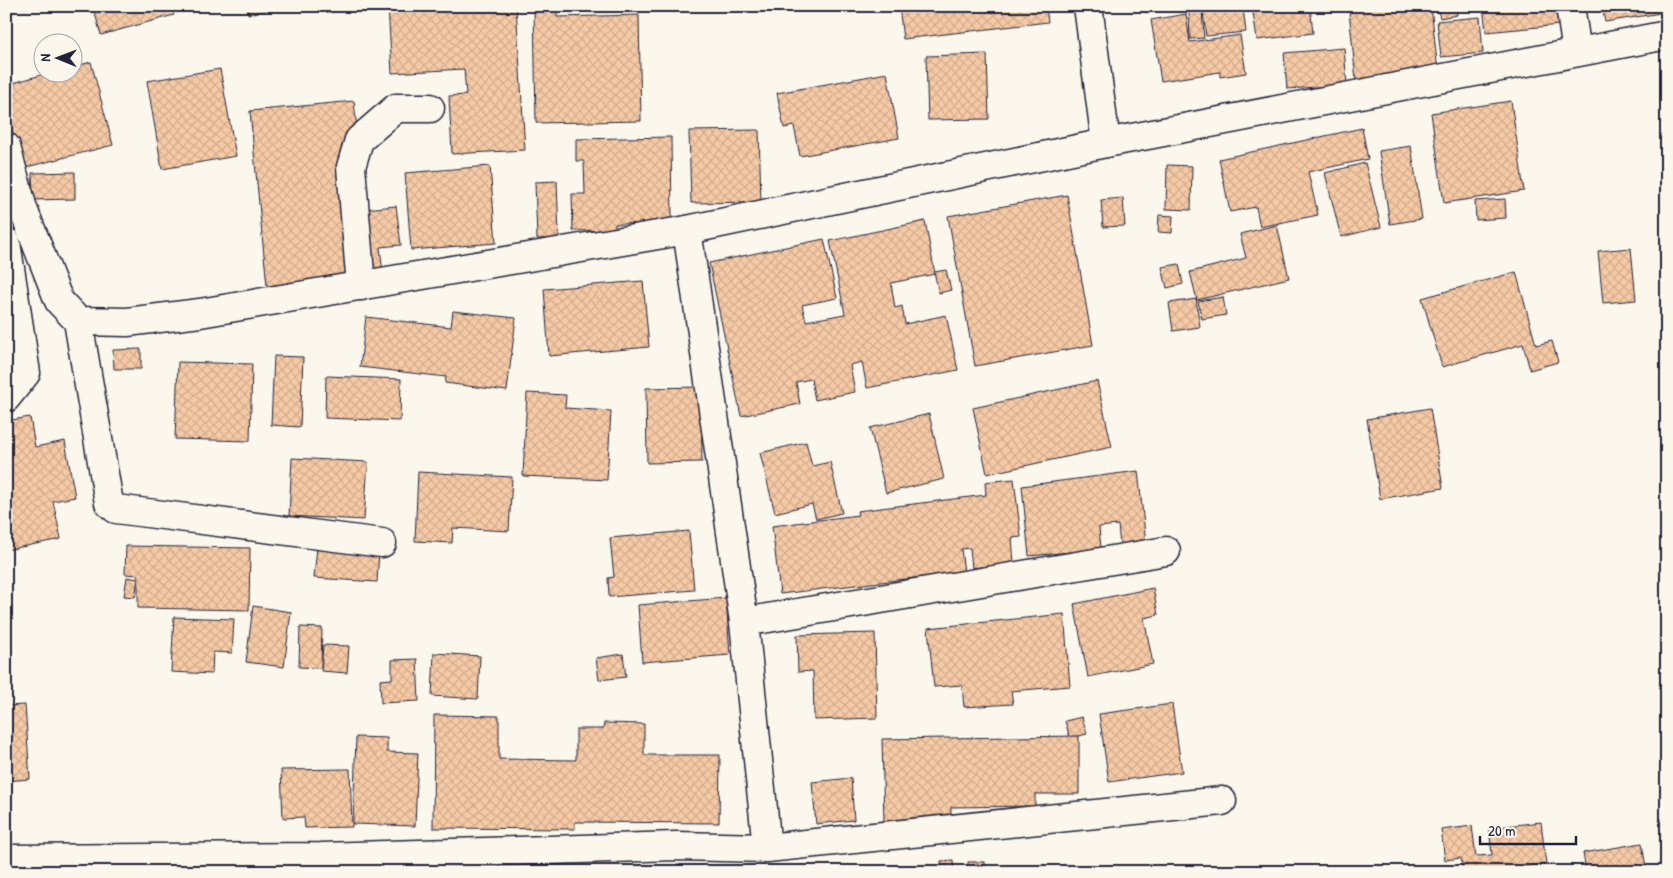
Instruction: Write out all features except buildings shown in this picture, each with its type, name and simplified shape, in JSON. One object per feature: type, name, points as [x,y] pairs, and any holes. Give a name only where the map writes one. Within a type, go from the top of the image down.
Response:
[{"type":"street","points":[[1088,6],[1106,143]]},
{"type":"street","points":[[1570,6],[1577,52]]},
{"type":"street","points":[[78,321],[127,322],[200,314],[687,230],[1106,143],[1667,35]]},
{"type":"street","points":[[361,286],[351,167],[359,140],[396,108],[430,108]]},
{"type":"street","points":[[6,147],[23,209],[58,301],[78,321],[109,503],[116,509],[382,543]]},
{"type":"street","points":[[687,230],[744,622],[767,848]]},
{"type":"street","points":[[6,242],[26,373],[6,398]]},
{"type":"street","points":[[744,622],[1166,551]]},
{"type":"street","points":[[6,859],[321,865],[676,846],[767,848],[1222,801]]}]
